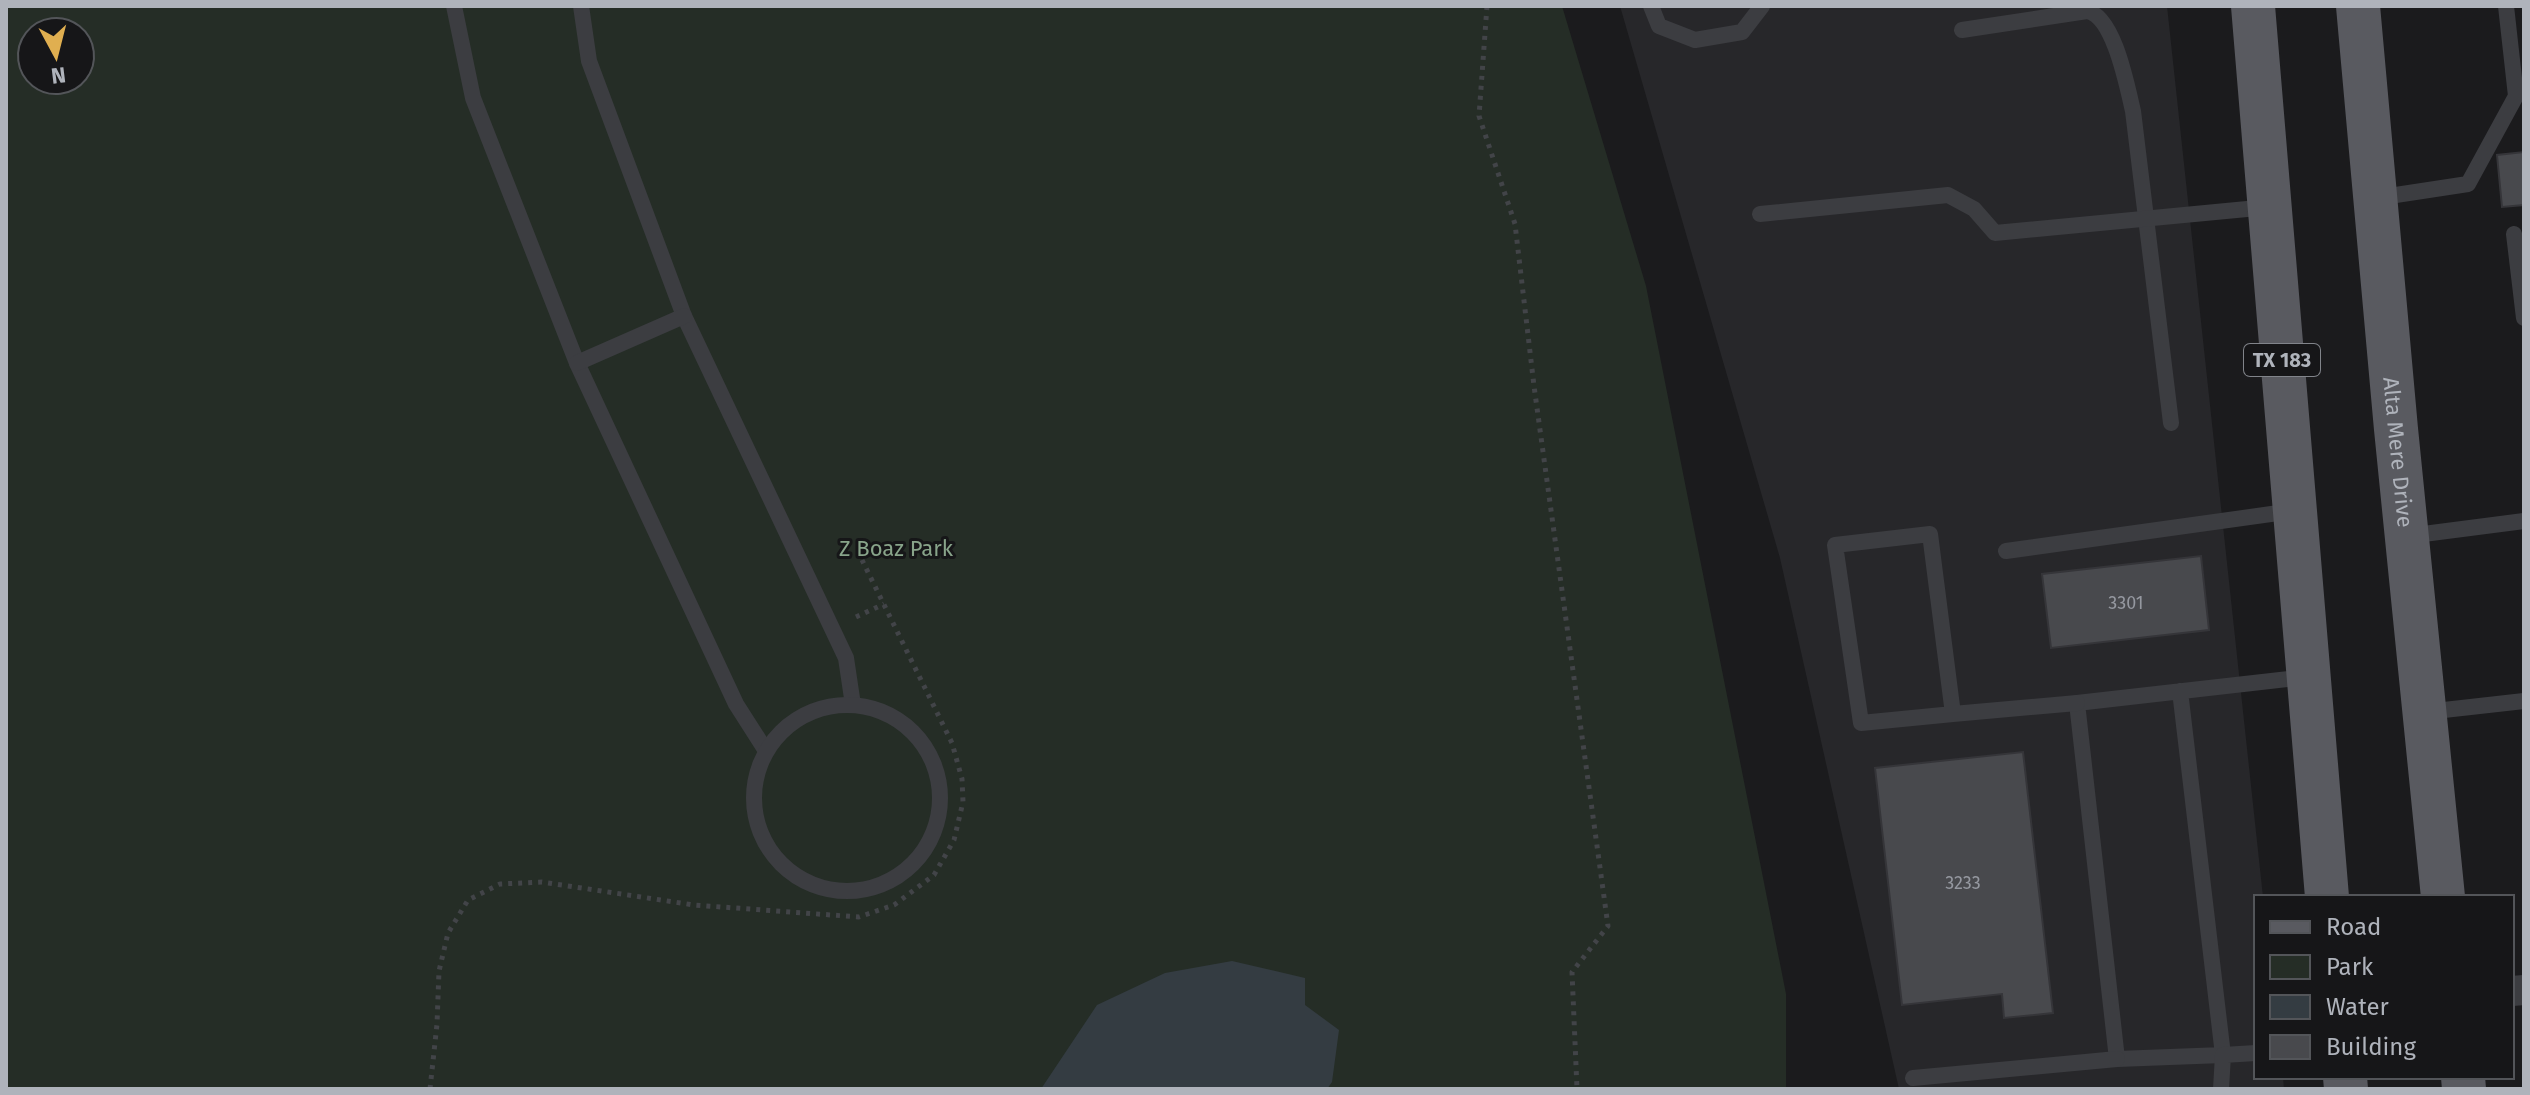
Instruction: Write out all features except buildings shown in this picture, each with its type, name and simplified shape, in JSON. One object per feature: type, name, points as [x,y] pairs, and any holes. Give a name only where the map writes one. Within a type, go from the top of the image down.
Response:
[{"type":"main road","points":[[2230,6],[2261,102]]},
{"type":"main road","name":"TX 183","points":[[2253,6],[2327,895]]},
{"type":"main road","name":"Alta Mere Drive","points":[[2358,6],[2443,895]]},
{"type":"main road","points":[[2366,94],[2376,6]]},
{"type":"lane","points":[[454,6],[473,98],[577,363],[736,704],[766,751]]},
{"type":"lane","points":[[581,6],[589,61],[684,316],[846,658],[853,705]]},
{"type":"lane","points":[[1651,6],[1659,26],[1695,40],[1742,32],[1762,6]]},
{"type":"lane","points":[[2374,198],[2468,184],[2516,96],[2506,6]]},
{"type":"lane","points":[[1962,30],[2087,11],[2095,13],[2103,21],[2123,69],[2133,111],[2171,423]]},
{"type":"lane","points":[[1760,214],[1948,195],[1974,209],[1995,233],[2270,207]]},
{"type":"lane","points":[[2514,234],[2524,318]]},
{"type":"lane","points":[[577,363],[684,316]]},
{"type":"lane","points":[[2006,551],[2294,511]]},
{"type":"lane","points":[[2407,536],[2524,521]]},
{"type":"lane","points":[[1953,714],[1930,534],[1835,545],[1861,723],[2077,703],[2308,677]]},
{"type":"lane","points":[[2180,691],[2223,1055],[2221,1089]]},
{"type":"lane","points":[[2424,712],[2524,701]]},
{"type":"lane","points":[[2077,703],[2117,1059]]},
{"type":"lane","points":[[860,704],[894,716],[920,737],[938,770],[942,803],[935,834],[917,862],[887,884],[855,892],[827,890],[797,878],[777,861],[760,833],[754,811],[755,779],[766,751],[797,718],[828,706],[860,704]]},
{"type":"lane","points":[[1913,1078],[2117,1059],[2254,1053]]},
{"type":"path","points":[[1487,6],[1479,116],[1515,224],[1536,401],[1608,926],[1572,972],[1577,1089]]},
{"type":"path","points":[[430,1089],[439,971],[448,933],[468,900],[500,884],[542,882],[694,905],[859,917],[894,905],[934,875],[954,840],[963,802],[962,779],[952,743],[862,560]]},
{"type":"shaded area","points":[[1620,6],[2167,6],[2263,895],[2254,895],[2254,1079],[2283,1079],[2284,1089],[1899,1089],[1780,558]]},
{"type":"green space","name":"Z Boaz Park","points":[[6,6],[1562,6],[1646,286],[1786,994],[1786,1089],[6,1089]]},
{"type":"water","points":[[1232,961],[1305,978],[1305,1005],[1339,1030],[1332,1082],[1327,1089],[1041,1089],[1097,1005],[1165,973]]}]
